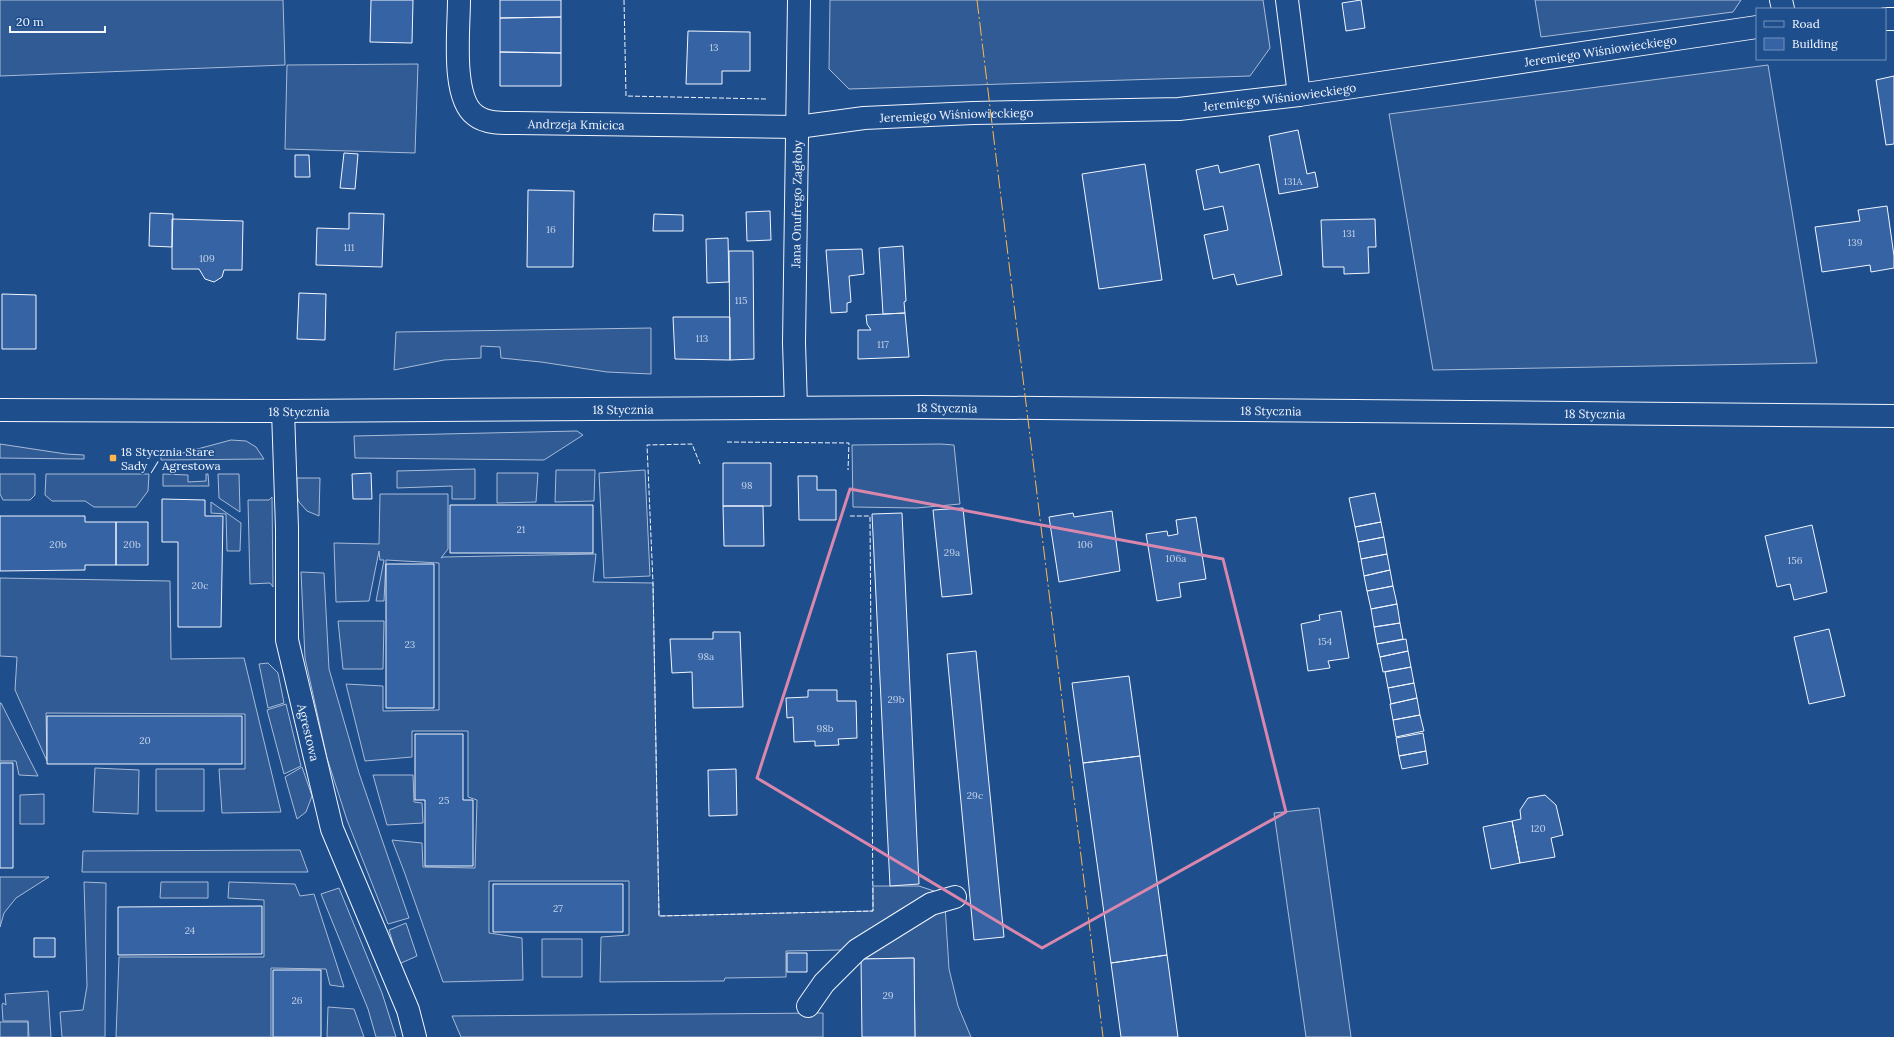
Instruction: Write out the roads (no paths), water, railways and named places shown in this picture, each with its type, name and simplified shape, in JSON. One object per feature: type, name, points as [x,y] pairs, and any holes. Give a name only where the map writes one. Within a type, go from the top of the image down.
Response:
[{"type":"street","name":"Andrzeja Kmicica","points":[[459,0],[458,75],[460,92],[465,105],[475,115],[485,120],[517,123],[798,127]]},
{"type":"street","name":"Jana Onufrego Zagłoby","points":[[796,407],[794,342],[799,0]]},
{"type":"street","points":[[1287,0],[1299,95]]},
{"type":"street","name":"Jeremiego Wiśniowieckiego","points":[[798,127],[864,118],[996,113],[1179,109],[1299,95],[1756,27]]},
{"type":"street","name":"18 Stycznia","points":[[0,410],[283,411],[796,407],[1894,416]]},
{"type":"street","name":"Agrestowa","points":[[283,411],[287,528],[287,640],[332,829],[408,1010],[414,1037]]},
{"type":"street","points":[[808,1006],[824,982],[857,950],[931,904],[956,897]]},
{"type":"place","name":"18 Stycznia Stare Sady / Agrestowa","points":[[113,458]]}]
